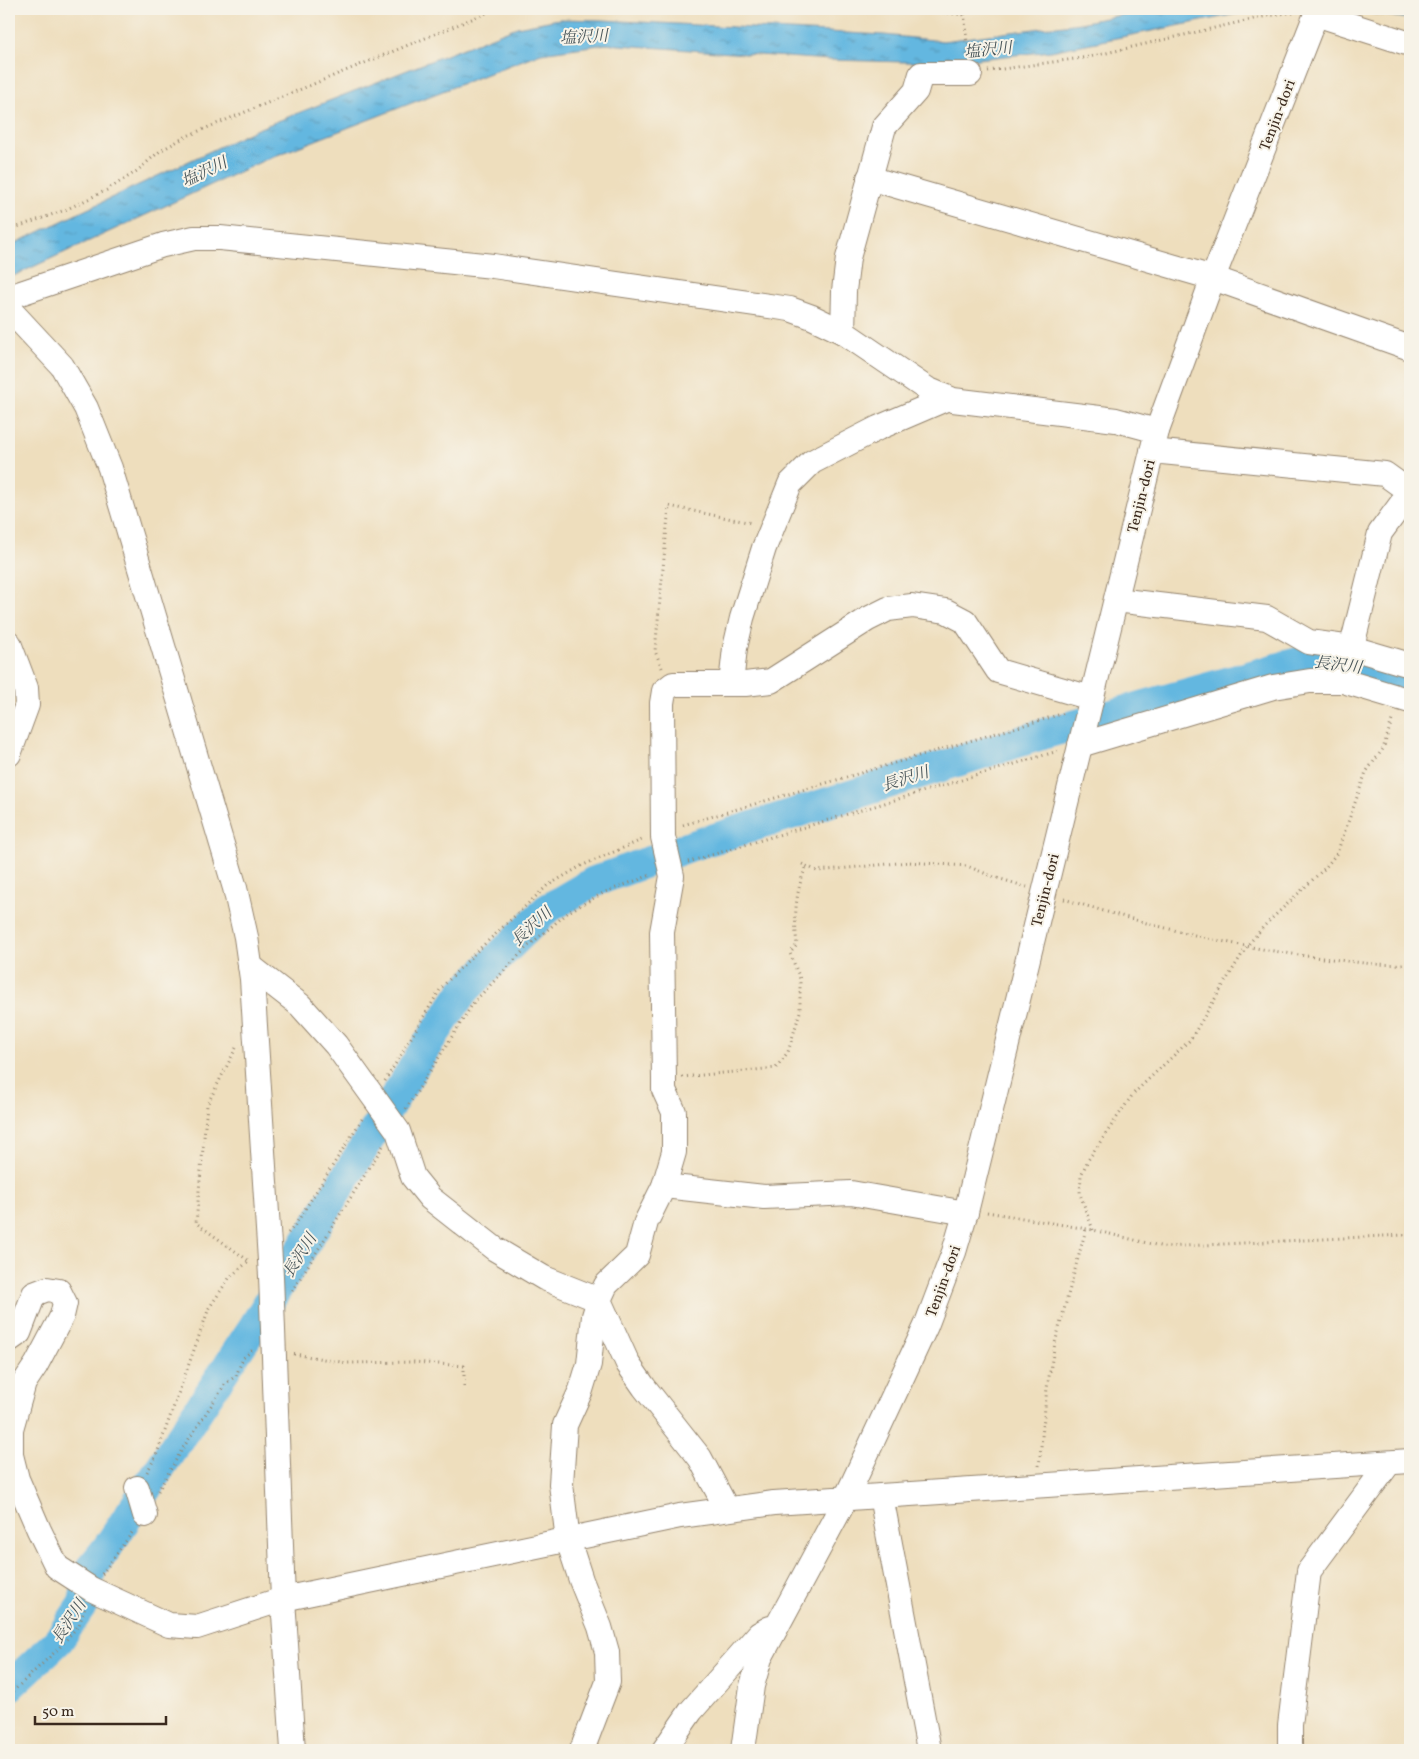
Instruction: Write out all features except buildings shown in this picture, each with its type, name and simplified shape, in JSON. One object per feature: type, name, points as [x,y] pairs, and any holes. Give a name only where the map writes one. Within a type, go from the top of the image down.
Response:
[{"type":"street","points":[[1317,12],[1410,44]]},
{"type":"street","name":"Tenjin-dori","points":[[743,1750],[752,1686],[760,1658],[846,1498],[926,1326],[954,1252],[966,1211],[1154,441],[1213,278],[1317,12]]},
{"type":"street","points":[[843,332],[844,291],[848,258],[884,127],[916,91],[922,74],[969,69]]},
{"type":"street","points":[[870,178],[1213,278],[1410,348]]},
{"type":"street","points":[[9,297],[163,245],[194,238],[220,238],[493,266],[790,309],[843,332],[927,389],[953,400],[1116,420],[1154,441],[1385,474],[1410,492],[1380,533],[1344,681]]},
{"type":"street","points":[[9,309],[62,366],[86,408],[110,468],[234,888],[246,937],[255,1028],[263,1263],[272,1319],[283,1599],[293,1750]]},
{"type":"street","points":[[731,684],[735,648],[742,618],[772,527],[790,484],[812,462],[878,428],[948,398]]},
{"type":"street","points":[[1116,600],[1267,618],[1309,642],[1352,648],[1410,665]]},
{"type":"street","points":[[582,1750],[608,1682],[607,1652],[600,1626],[581,1580],[568,1540],[561,1484],[565,1425],[589,1364],[594,1316],[599,1300],[606,1285],[636,1255],[646,1222],[664,1186],[674,1152],[674,1112],[664,1090],[662,932],[672,876],[662,834],[662,703],[664,691],[673,684],[745,684],[771,681],[868,619],[888,609],[912,606],[946,611],[965,621],[998,671],[1090,703]]},
{"type":"street","points":[[9,643],[26,688],[27,704],[9,754]]},
{"type":"street","points":[[1080,744],[1273,687],[1310,681],[1344,681],[1405,699]]},
{"type":"street","points":[[250,966],[300,1006],[336,1044],[398,1131],[413,1177],[430,1198],[495,1249],[544,1278],[599,1300],[628,1364],[700,1458],[727,1510]]},
{"type":"street","points":[[664,1186],[764,1197],[851,1193],[966,1211]]},
{"type":"street","points":[[9,1340],[19,1333],[34,1294],[47,1289],[59,1292],[65,1303],[62,1316],[36,1365],[24,1383],[11,1429],[10,1456],[17,1479],[38,1530],[57,1567],[83,1585],[169,1625],[197,1626],[283,1599],[680,1516],[774,1503],[1399,1462]]},
{"type":"street","points":[[1290,1750],[1290,1725],[1309,1571],[1399,1462]]},
{"type":"street","points":[[137,1488],[145,1514]]},
{"type":"street","points":[[881,1496],[929,1750]]},
{"type":"street","points":[[664,1750],[691,1711],[759,1634],[778,1623]]},
{"type":"path","points":[[9,230],[65,210],[107,190],[136,171],[160,151],[187,136],[496,9]]},
{"type":"path","points":[[838,9],[920,10],[965,15]]},
{"type":"path","points":[[964,9],[969,69],[1089,57],[1262,17],[1288,13],[1317,12]]},
{"type":"path","points":[[670,687],[655,652],[669,506],[772,527]]},
{"type":"path","points":[[1093,1230],[1080,1194],[1081,1175],[1088,1160],[1133,1094],[1190,1040],[1247,946],[1264,926],[1325,868],[1336,852],[1366,772],[1383,749],[1405,699]]},
{"type":"path","points":[[137,1488],[156,1456],[208,1308],[230,1278],[263,1263],[295,1225],[377,1100],[441,988],[475,953],[547,886],[582,866],[662,834],[1090,703]]},
{"type":"path","points":[[272,1319],[293,1289],[394,1126],[474,1002],[527,947],[570,911],[605,892],[670,867],[1080,744]]},
{"type":"path","points":[[802,864],[817,871],[909,862],[966,866],[994,877],[1099,910],[1191,935],[1290,955],[1393,966],[1410,963]]},
{"type":"path","points":[[664,1079],[776,1068],[788,1052],[800,1012],[800,980],[790,953],[797,945],[796,906],[801,879],[806,866]]},
{"type":"path","points":[[255,1028],[235,1049],[207,1105],[196,1223],[263,1263]]},
{"type":"path","points":[[966,1211],[1093,1230],[1164,1246],[1410,1236]]},
{"type":"path","points":[[1036,1485],[1047,1388],[1056,1343],[1086,1229]]},
{"type":"path","points":[[273,1351],[347,1363],[414,1362],[464,1366],[464,1388]]},
{"type":"water","name":"塩沢川","points":[[1152,9],[1262,9],[1051,51],[943,63],[829,60],[606,44],[541,53],[267,159],[9,278],[9,246],[255,130],[517,27],[559,19],[602,20],[884,35],[943,41],[1080,23]]},
{"type":"water","points":[[1339,9],[1410,9],[1410,19]]},
{"type":"waterway","name":"長沢川","points":[[9,1687],[58,1641],[83,1604],[91,1568],[107,1548],[254,1326],[429,1042],[463,992],[547,909],[593,882],[691,846],[1047,733],[1314,658],[1369,668],[1410,680]]}]
